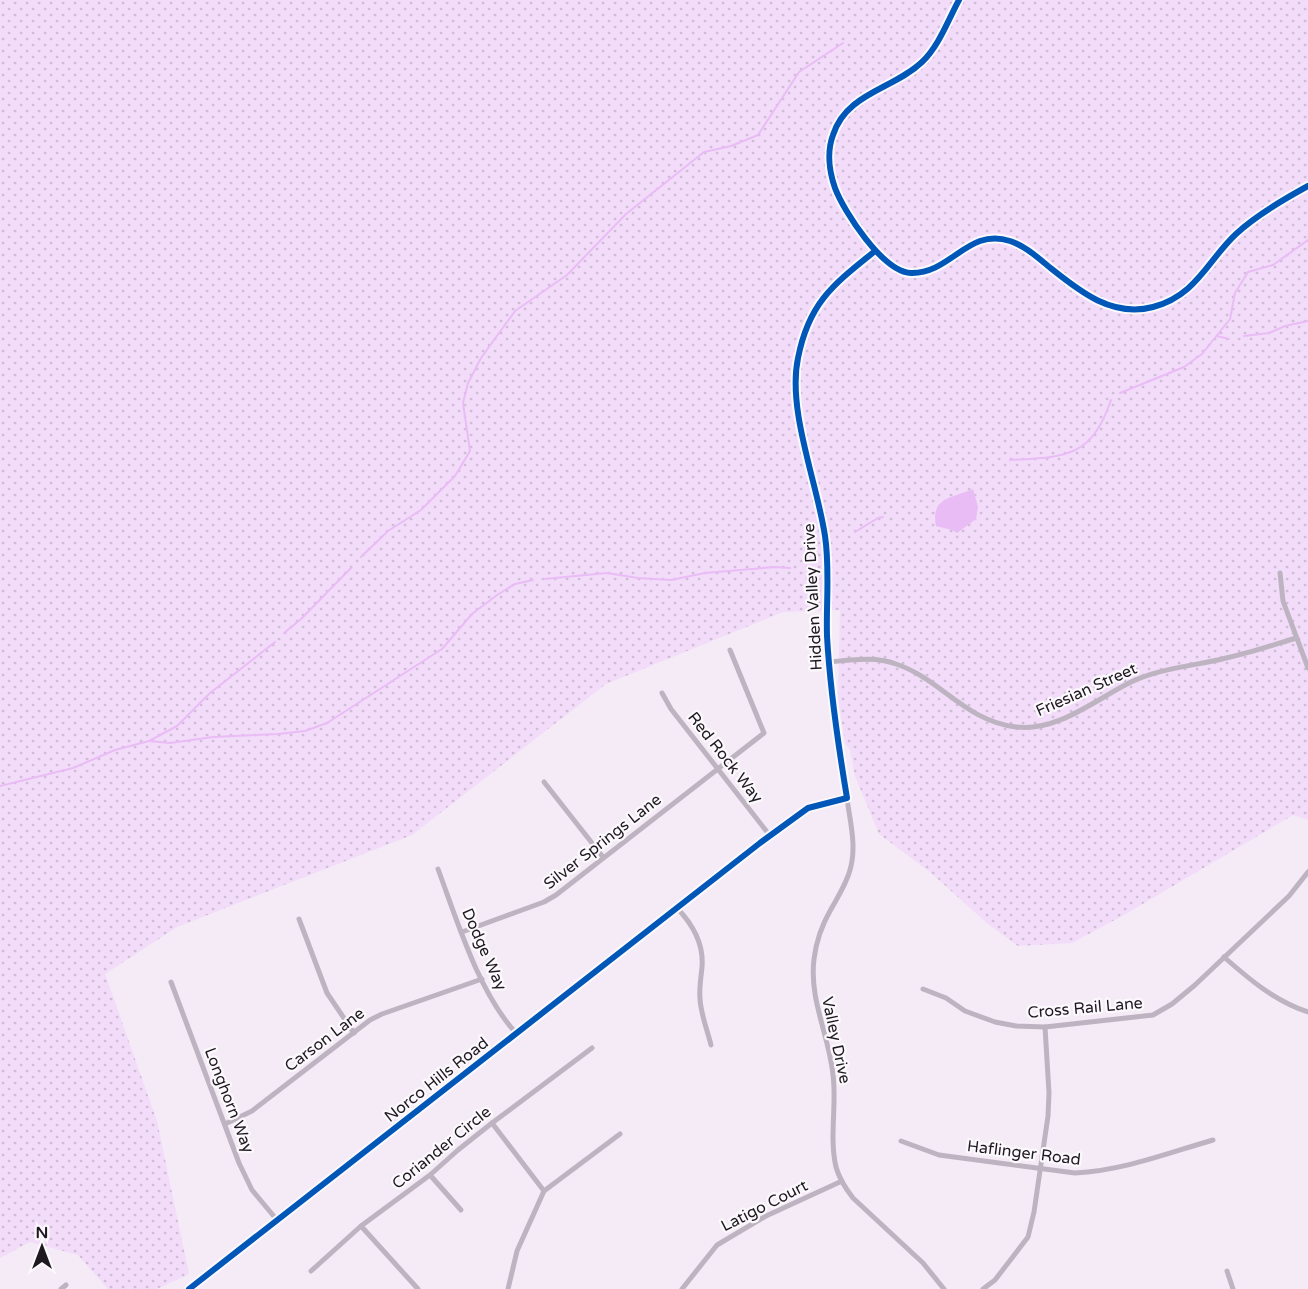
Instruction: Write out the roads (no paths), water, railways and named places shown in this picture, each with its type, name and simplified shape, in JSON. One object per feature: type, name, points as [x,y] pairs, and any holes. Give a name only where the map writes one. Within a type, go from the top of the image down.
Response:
[{"type":"street","points":[[959,0],[935,44],[922,62],[848,108],[833,133],[830,167],[834,186],[844,208],[875,251],[898,269],[908,273],[926,272],[942,266],[976,242],[989,239],[1009,240],[1028,249],[1092,299],[1102,304],[1123,309],[1153,307],[1174,299],[1206,270],[1241,230],[1308,186]]},
{"type":"street","name":"Hidden Valley Drive","points":[[847,798],[837,738],[829,662],[826,537],[796,403],[795,378],[804,333],[818,306],[839,279],[875,251]]},
{"type":"street","points":[[1280,573],[1283,601],[1308,668]]},
{"type":"street","name":"Friesian Street","points":[[829,662],[876,659],[895,663],[913,671],[977,716],[1017,727],[1035,727],[1073,713],[1131,681],[1227,658],[1296,638]]},
{"type":"street","name":"Silver Springs Lane","points":[[462,932],[544,902],[764,733],[730,650]]},
{"type":"street","name":"Red Rock Way","points":[[662,693],[671,709],[771,837]]},
{"type":"street","points":[[544,782],[603,857]]},
{"type":"street","points":[[771,837],[808,808],[847,798]]},
{"type":"street","name":"Valley Drive","points":[[847,798],[853,837],[850,869],[818,939],[813,973],[813,989],[833,1072],[836,1168],[853,1198],[923,1263],[944,1289]]},
{"type":"street","name":"Norco Hills Road","points":[[189,1289],[771,837]]},
{"type":"street","name":"Dodge Way","points":[[438,869],[482,979],[497,1008],[517,1034]]},
{"type":"street","name":"Cross Rail Lane","points":[[923,989],[946,998],[965,1011],[995,1022],[1016,1026],[1045,1027],[1153,1015],[1172,1004],[1224,957],[1289,896],[1308,872]]},
{"type":"street","points":[[678,909],[695,931],[701,947],[701,1013],[711,1045]]},
{"type":"street","points":[[299,919],[327,993],[354,1033]]},
{"type":"street","points":[[1224,957],[1254,984],[1308,1012]]},
{"type":"street","name":"Carson Lane","points":[[225,1124],[252,1112],[382,1014],[482,979]]},
{"type":"street","name":"Longhorn Way","points":[[171,982],[252,1190],[277,1220]]},
{"type":"street","points":[[983,1289],[995,1280],[1028,1237],[1041,1170],[1048,1116],[1045,1027]]},
{"type":"street","name":"Coriander Circle","points":[[311,1271],[361,1226],[592,1048]]},
{"type":"street","points":[[492,1123],[544,1191]]},
{"type":"street","points":[[508,1289],[516,1251],[544,1191],[620,1134]]},
{"type":"street","name":"Haflinger Road","points":[[901,1141],[939,1155],[1075,1173],[1095,1172],[1213,1140]]},
{"type":"street","points":[[430,1175],[461,1210]]},
{"type":"street","name":"Latigo Court","points":[[682,1289],[717,1245],[766,1216],[842,1181]]},
{"type":"street","points":[[361,1226],[418,1289]]},
{"type":"street","points":[[1227,1271],[1233,1289]]},
{"type":"waterway","points":[[361,557],[388,531],[421,510],[455,476],[470,451],[463,403],[468,383],[481,358],[515,311],[567,275],[626,214],[704,152],[731,146],[758,135],[799,72],[843,43]]},
{"type":"waterway","points":[[1120,393],[1184,367],[1202,354],[1230,319],[1235,293],[1248,272],[1273,265],[1308,240]]},
{"type":"waterway","points":[[1244,336],[1269,333],[1285,326],[1308,321]]},
{"type":"waterway","points":[[1217,336],[1229,339]]},
{"type":"waterway","points":[[1010,460],[1046,458],[1073,451],[1094,434],[1111,400]]},
{"type":"waterway","points":[[855,532],[883,517]]},
{"type":"waterway","points":[[544,579],[607,573],[671,580],[705,573],[775,567],[790,568]]},
{"type":"waterway","points":[[284,633],[351,568]]},
{"type":"waterway","points":[[149,741],[170,743],[213,737],[278,734],[305,731],[327,723],[442,649],[472,614],[497,595],[515,584],[533,580]]},
{"type":"waterway","points":[[0,786],[73,768],[115,750],[149,741],[177,726],[210,693],[275,642]]}]
